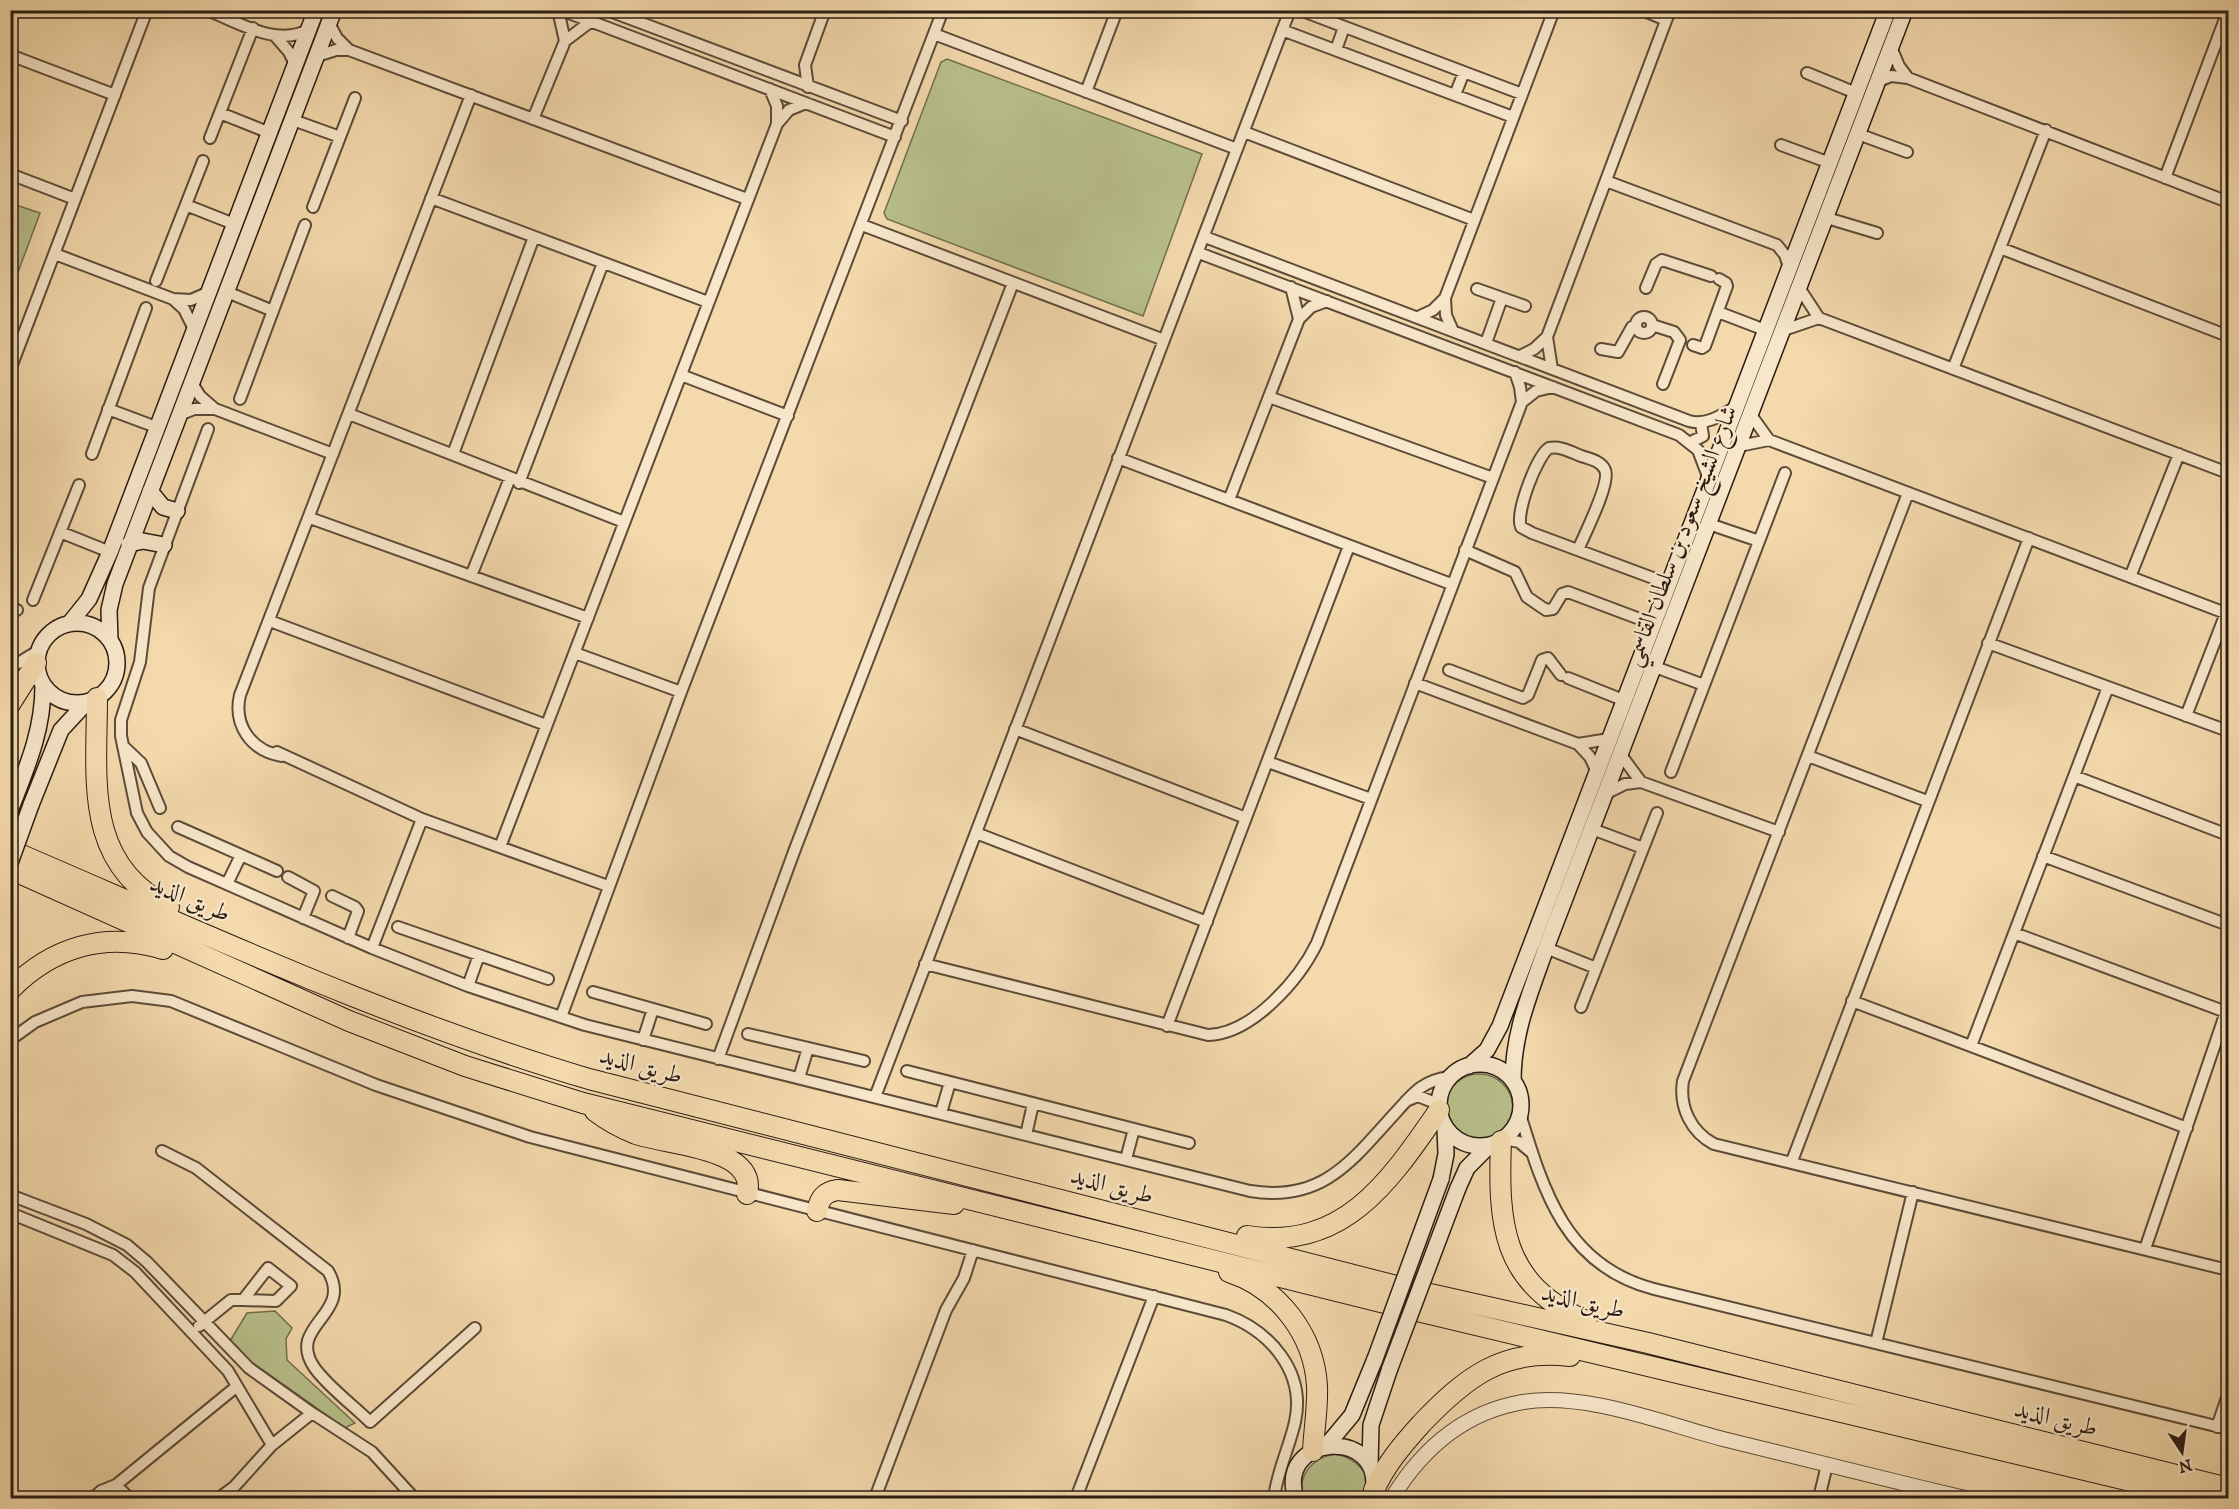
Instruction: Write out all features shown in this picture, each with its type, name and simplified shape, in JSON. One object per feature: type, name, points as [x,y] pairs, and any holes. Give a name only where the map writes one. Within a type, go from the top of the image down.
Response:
[{"type":"highway","points":[[10,704],[37,657]]},
{"type":"highway","points":[[92,700],[98,812],[112,853],[124,872],[148,894],[212,928],[241,949]]},
{"type":"highway","name":"طريق الذيد","points":[[10,850],[412,1021],[530,1062],[649,1095],[1017,1187],[1408,1289],[1648,1343],[2229,1488]]},
{"type":"highway","name":"طريق الذيد","points":[[10,869],[235,971],[406,1044],[584,1102],[1405,1308],[2202,1498]]},
{"type":"highway","points":[[10,990],[42,963],[65,951],[91,943],[117,940],[144,943],[235,971]]},
{"type":"highway","points":[[584,1102],[611,1123],[638,1134],[720,1155],[740,1165],[747,1175],[749,1184],[747,1194]]},
{"type":"highway","points":[[1017,1187],[1103,1201],[1248,1236],[1292,1239],[1324,1230],[1353,1213],[1394,1170],[1441,1114]]},
{"type":"highway","points":[[1498,1141],[1500,1208],[1511,1251],[1521,1270],[1551,1302],[1570,1314],[1648,1343]]},
{"type":"highway","points":[[817,1211],[822,1196],[838,1190],[927,1202],[957,1204],[984,1202]]},
{"type":"highway","points":[[1011,1208],[1071,1231],[1219,1268],[1261,1287],[1279,1302],[1294,1320],[1306,1340],[1317,1385],[1320,1448]]},
{"type":"highway","points":[[1373,1494],[1393,1455],[1448,1395],[1486,1369],[1519,1358],[1553,1354],[1634,1369],[1673,1371]]},
{"type":"main road","points":[[13,804],[37,740],[42,713],[43,686],[37,657],[50,633],[69,624],[89,599],[110,552],[316,10]]},
{"type":"main road","name":"شارع الشيخ سعود بن سلطان القاسمي","points":[[1513,1081],[1513,1052],[1518,1030],[1546,948],[1905,10]]},
{"type":"main road","name":"شارع الشيخ سعود بن سلطان القاسمي","points":[[1469,1066],[1487,1050],[1497,1035],[1623,700],[1830,163],[1882,12]]},
{"type":"main road","points":[[10,863],[61,730],[92,700],[107,690],[116,672],[115,652],[110,640],[111,596],[332,17]]},
{"type":"main road","points":[[269,183],[263,184],[260,178],[270,145],[270,133]]},
{"type":"main road","points":[[150,491],[158,503],[177,511]]},
{"type":"main road","points":[[129,544],[143,541],[164,545]]},
{"type":"main road","points":[[69,624],[92,626],[110,640]]},
{"type":"main road","points":[[43,686],[62,701],[92,700]]},
{"type":"main road","points":[[1597,772],[1597,791],[1607,793]]},
{"type":"main road","points":[[1296,1498],[1294,1480],[1297,1468],[1352,1415],[1441,1179],[1446,1154],[1441,1114],[1442,1089],[1450,1077],[1469,1066],[1494,1066],[1513,1081],[1520,1094],[1520,1114],[1517,1124],[1473,1159],[1458,1188],[1390,1368],[1371,1425],[1370,1466],[1373,1494]]},
{"type":"main road","points":[[1441,1114],[1460,1142],[1470,1145],[1498,1141]]},
{"type":"main road","points":[[1320,1448],[1352,1449],[1370,1466]]},
{"type":"street","points":[[10,370],[147,10]]},
{"type":"street","points":[[207,10],[276,37],[296,36],[308,30]]},
{"type":"street","points":[[560,10],[896,137]]},
{"type":"street","points":[[533,119],[565,40],[560,10]]},
{"type":"street","points":[[607,10],[902,121]]},
{"type":"street","points":[[808,87],[806,65],[825,10]]},
{"type":"street","points":[[561,1017],[681,692],[943,10]]},
{"type":"street","points":[[1086,92],[1117,10]]},
{"type":"street","points":[[874,1097],[1118,458],[1199,253],[1290,10]]},
{"type":"street","points":[[1300,10],[1522,94]]},
{"type":"street","points":[[1453,331],[1446,315],[1445,298],[1554,10]]},
{"type":"street","points":[[1520,356],[1534,349],[1546,337],[1668,15],[1641,10]]},
{"type":"street","points":[[2165,178],[2229,12]]},
{"type":"street","points":[[332,17],[337,38],[350,50]]},
{"type":"street","points":[[565,40],[590,22]]},
{"type":"street","points":[[1336,50],[1344,27]]},
{"type":"street","points":[[210,138],[253,28]]},
{"type":"street","points":[[1282,30],[1513,117]]},
{"type":"street","points":[[934,34],[1238,149]]},
{"type":"street","points":[[276,37],[289,52],[295,64]]},
{"type":"street","points":[[1891,47],[1899,66],[1908,78]]},
{"type":"street","points":[[317,56],[336,50],[350,50],[747,199]]},
{"type":"street","points":[[10,55],[115,95]]},
{"type":"street","points":[[788,79],[806,65]]},
{"type":"street","points":[[1455,95],[1464,72]]},
{"type":"street","points":[[1807,73],[1856,93]]},
{"type":"street","points":[[1879,81],[1891,76],[1908,78],[2229,202]]},
{"type":"street","points":[[770,89],[777,106],[777,124]]},
{"type":"street","points":[[471,95],[245,683],[238,710],[244,732],[260,748],[422,819],[608,886]]},
{"type":"street","points":[[313,207],[356,98]]},
{"type":"street","points":[[500,847],[777,124],[789,110],[806,103]]},
{"type":"street","points":[[220,113],[270,133]]},
{"type":"street","points":[[293,120],[340,137]]},
{"type":"street","points":[[1953,369],[2046,130]]},
{"type":"street","points":[[1244,132],[1474,220]]},
{"type":"street","points":[[1858,134],[1907,152]]},
{"type":"street","points":[[1781,144],[1830,163]]},
{"type":"street","points":[[156,280],[203,161]]},
{"type":"street","points":[[10,174],[75,199]]},
{"type":"street","points":[[1606,181],[1777,245],[1790,243],[1801,237]]},
{"type":"street","points":[[431,198],[708,303]]},
{"type":"street","points":[[186,205],[234,224]]},
{"type":"street","points":[[1827,218],[1877,234]]},
{"type":"street","points":[[240,399],[305,225]]},
{"type":"street","points":[[862,225],[1164,340]]},
{"type":"street","points":[[453,454],[534,237]]},
{"type":"street","points":[[1205,237],[1689,421],[1701,423],[1737,406]]},
{"type":"street","points":[[1777,245],[1785,255],[1789,267]]},
{"type":"street","points":[[2000,248],[2229,336]]},
{"type":"street","points":[[1199,253],[1515,372],[1691,442],[1701,455],[1709,479]]},
{"type":"street","points":[[54,254],[173,299],[191,300],[207,293]]},
{"type":"street","points":[[1601,349],[1618,352],[1632,327],[1644,317],[1650,319],[1652,325],[1674,332],[1687,342],[1704,347],[1727,285],[1715,278],[1662,260],[1656,264],[1646,288]]},
{"type":"street","points":[[471,576],[515,480],[603,263]]},
{"type":"street","points":[[718,1059],[795,849],[1013,283]]},
{"type":"street","points":[[1291,287],[1299,319]]},
{"type":"street","points":[[1800,288],[1819,318],[2229,473]]},
{"type":"street","points":[[1477,289],[1525,306]]},
{"type":"street","points":[[227,292],[273,311]]},
{"type":"street","points":[[1418,318],[1433,310],[1445,298]]},
{"type":"street","points":[[1486,343],[1502,298]]},
{"type":"street","points":[[173,299],[189,315],[194,329]]},
{"type":"street","points":[[1229,500],[1299,319],[1311,307],[1327,302]]},
{"type":"street","points":[[92,454],[146,308]]},
{"type":"street","points":[[1718,312],[1765,330]]},
{"type":"street","points":[[1784,330],[1819,318]]},
{"type":"street","points":[[1546,337],[1552,369]]},
{"type":"street","points":[[1663,384],[1687,342]]},
{"type":"street","points":[[925,964],[1208,1035],[1233,1031],[1248,1022],[1291,982],[1302,970],[1317,943],[1451,584],[1522,402],[1521,387],[1515,372]]},
{"type":"street","points":[[681,375],[788,416]]},
{"type":"street","points":[[192,383],[200,396],[215,409],[333,454]]},
{"type":"street","points":[[1522,402],[1536,391],[1554,387]]},
{"type":"street","points":[[1269,397],[1492,478]]},
{"type":"street","points":[[108,409],[156,427]]},
{"type":"street","points":[[179,415],[194,409],[215,409]]},
{"type":"street","points":[[349,414],[624,522]]},
{"type":"street","points":[[1751,415],[1769,440]]},
{"type":"street","points":[[1691,442],[1703,436],[1701,423]]},
{"type":"street","points":[[208,429],[164,545],[145,605],[138,670],[121,720],[123,746],[134,803],[147,832],[169,856],[372,948],[468,986],[561,1017],[718,1059],[1250,1191],[1266,1193],[1297,1191],[1313,1187],[1342,1171],[1424,1084],[1450,1077]]},
{"type":"street","points":[[1739,446],[1769,440],[2227,613],[2186,716]]},
{"type":"street","points":[[1578,550],[1605,486],[1606,473],[1604,467],[1594,460],[1562,448],[1550,448],[1540,457],[1519,515],[1519,521],[1526,531],[1669,584]]},
{"type":"street","points":[[2130,577],[2179,454]]},
{"type":"street","points":[[1118,458],[1451,584]]},
{"type":"street","points":[[1671,772],[1785,473]]},
{"type":"street","points":[[33,600],[79,485]]},
{"type":"street","points":[[1908,493],[1691,1063],[1682,1089],[1683,1105],[1708,1142],[2229,1270]]},
{"type":"street","points":[[310,518],[588,618]]},
{"type":"street","points":[[1709,524],[1759,542]]},
{"type":"street","points":[[60,532],[110,552]]},
{"type":"street","points":[[1791,1161],[2029,538]]},
{"type":"street","points":[[1167,1026],[1349,546]]},
{"type":"street","points":[[1465,550],[1515,572],[1524,593],[1546,610],[1553,609],[1562,594],[1568,592],[1653,624]]},
{"type":"street","points":[[270,621],[546,725]]},
{"type":"street","points":[[1988,643],[2229,731]]},
{"type":"street","points":[[575,653],[681,692]]},
{"type":"street","points":[[10,668],[37,657]]},
{"type":"street","points":[[1449,670],[1523,698],[1528,695],[1542,660],[1548,658],[1564,676],[1623,700]]},
{"type":"street","points":[[1655,667],[1704,685]]},
{"type":"street","points":[[1415,683],[1578,744],[1590,757],[1597,772]]},
{"type":"street","points":[[1971,1046],[2108,687]]},
{"type":"street","points":[[1015,729],[1246,818]]},
{"type":"street","points":[[1578,744],[1609,740]]},
{"type":"street","points":[[123,746],[141,763],[160,808]]},
{"type":"street","points":[[1621,755],[1641,782]]},
{"type":"street","points":[[1808,756],[1928,801]]},
{"type":"street","points":[[1268,762],[1371,799]]},
{"type":"street","points":[[2074,776],[2229,835]]},
{"type":"street","points":[[1607,793],[1625,784],[1641,782],[1779,832]]},
{"type":"street","points":[[1581,1007],[1657,813]]},
{"type":"street","points":[[372,948],[422,819]]},
{"type":"street","points":[[178,827],[277,871]]},
{"type":"street","points":[[1592,829],[1643,848]]},
{"type":"street","points":[[976,833],[1207,922]]},
{"type":"street","points":[[227,884],[241,855]]},
{"type":"street","points":[[2043,856],[2229,925]]},
{"type":"street","points":[[288,877],[314,891],[303,918]]},
{"type":"street","points":[[332,896],[358,909],[348,938]]},
{"type":"street","points":[[398,927],[548,979]]},
{"type":"street","points":[[2014,933],[2227,1009],[2145,1249]]},
{"type":"street","points":[[1546,948],[1596,968]]},
{"type":"street","points":[[468,986],[479,955]]},
{"type":"street","points":[[593,992],[706,1024]]},
{"type":"street","points":[[10,1040],[35,1022],[82,1002],[132,996],[171,1001],[376,1085],[478,1121],[593,1155],[1154,1296],[1244,1321],[1260,1331],[1285,1360],[1296,1389],[1296,1412],[1274,1498]]},
{"type":"street","points":[[1852,1001],[2187,1128]]},
{"type":"street","points":[[643,1040],[652,1009]]},
{"type":"street","points":[[748,1034],[864,1061]]},
{"type":"street","points":[[799,1078],[808,1048]]},
{"type":"street","points":[[907,1071],[1189,1143]]},
{"type":"street","points":[[941,1113],[950,1082]]},
{"type":"street","points":[[1404,1103],[1418,1096],[1441,1114]]},
{"type":"street","points":[[1026,1135],[1033,1104]]},
{"type":"street","points":[[1520,1114],[1531,1152],[1556,1212],[1569,1234],[1588,1255],[1621,1278],[1654,1289],[2223,1428],[2229,1395]]},
{"type":"street","points":[[1126,1159],[1134,1129]]},
{"type":"street","points":[[1498,1141],[1519,1142],[1531,1152]]},
{"type":"street","points":[[162,1151],[196,1168],[327,1271],[336,1290],[334,1301],[309,1336],[307,1349],[314,1367],[370,1422],[476,1328]]},
{"type":"street","points":[[1876,1343],[1913,1192]]},
{"type":"street","points":[[10,1195],[87,1224],[127,1245],[147,1262],[249,1368],[372,1452],[414,1498]]},
{"type":"street","points":[[10,1213],[113,1255],[135,1272],[228,1371],[272,1445]]},
{"type":"street","points":[[875,1498],[946,1310],[964,1278],[973,1250]]},
{"type":"street","points":[[1076,1498],[1154,1296]]},
{"type":"street","points":[[192,1333],[231,1300],[243,1300]]},
{"type":"street","points":[[93,1498],[101,1491],[116,1485],[236,1387]]},
{"type":"street","points":[[1392,1498],[1419,1461],[1452,1430],[1497,1408],[1545,1400],[1610,1410],[1965,1498]]},
{"type":"street","points":[[219,1498],[234,1487],[272,1445],[312,1413]]},
{"type":"street","points":[[1819,1498],[1827,1465]]},
{"type":"street","points":[[116,1485],[129,1498]]},
{"type":"green space","points":[[947,59],[1202,154],[1143,316],[887,219],[884,213],[941,62]]},
{"type":"green space","points":[[10,203],[40,213],[11,291],[10,291]]},
{"type":"green space","points":[[1479,1074],[1492,1077],[1503,1084],[1510,1095],[1513,1108],[1510,1121],[1503,1132],[1492,1139],[1479,1142],[1466,1139],[1455,1132],[1448,1121],[1445,1108],[1448,1095],[1455,1084],[1466,1077]]},
{"type":"green space","points":[[275,1311],[292,1328],[286,1339],[287,1360],[355,1423],[345,1428],[244,1357],[230,1341],[247,1313]]},
{"type":"green space","points":[[1335,1454],[1350,1459],[1362,1469],[1368,1482],[1368,1498],[1303,1498],[1302,1482],[1308,1469],[1319,1459]]}]
